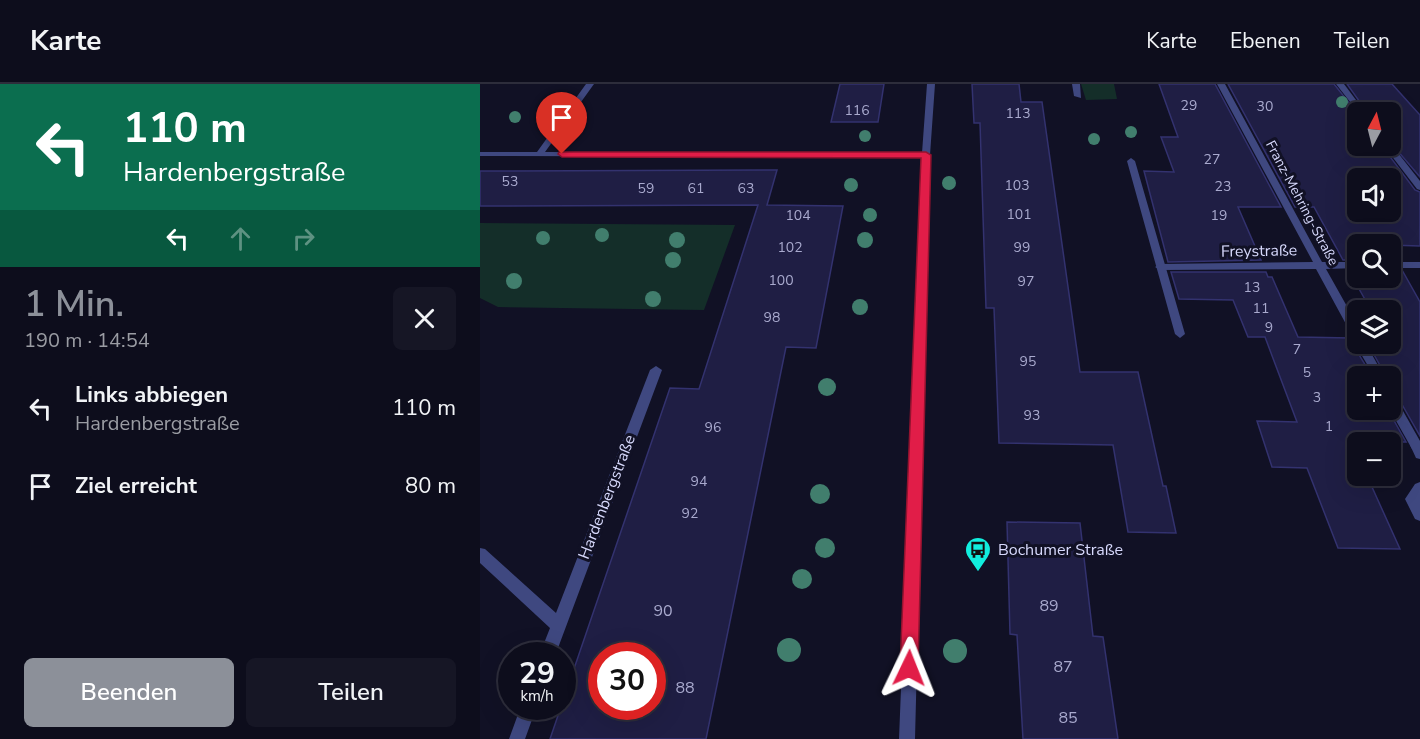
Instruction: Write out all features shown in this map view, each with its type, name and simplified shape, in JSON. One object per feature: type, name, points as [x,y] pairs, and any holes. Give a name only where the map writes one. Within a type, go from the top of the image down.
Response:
[{"type":"street","points":[[539,154],[590,84]]},
{"type":"street","points":[[907,739],[926,155],[931,84]]},
{"type":"street","points":[[1076,84],[1078,96]]},
{"type":"street","name":"Franz-Mehring-Straße","points":[[1221,84],[1347,317]]},
{"type":"street","points":[[1340,84],[1354,102]]},
{"type":"street","points":[[480,154],[926,155]]},
{"type":"street","points":[[1396,156],[1420,187]]},
{"type":"street","points":[[1131,161],[1180,334]]},
{"type":"street","name":"Freystraße","points":[[1160,267],[1347,265]]},
{"type":"street","points":[[1401,265],[1420,265]]},
{"type":"street","name":"Hardenbergstraße","points":[[551,642],[656,370]]},
{"type":"street","points":[[1401,418],[1418,450]]},
{"type":"street","points":[[1420,488],[1412,499],[1420,515]]},
{"type":"street","points":[[480,554],[557,624]]},
{"type":"street","points":[[517,739],[524,720]]},
{"type":"green space","points":[[1081,84],[1114,84],[1117,99],[1086,100]]},
{"type":"green space","points":[[480,223],[735,225],[704,310],[498,307],[480,298]]},
{"type":"building","points":[[840,84],[884,84],[878,122],[831,122]]},
{"type":"building","points":[[972,84],[1019,84],[1021,102],[1042,102],[1080,372],[1138,372],[1163,486],[1166,486],[1176,533],[1128,532],[1113,445],[999,443],[994,308],[986,308],[980,123],[974,123]]},
{"type":"building","points":[[1159,84],[1215,84],[1281,207],[1238,207],[1261,260],[1168,262],[1144,171],[1174,172],[1161,137],[1178,137]]},
{"type":"building","points":[[1228,84],[1334,84],[1348,102],[1347,156],[1390,156],[1398,168],[1347,168],[1347,222],[1401,222],[1401,171],[1415,190],[1420,192],[1420,246],[1401,245],[1401,234],[1347,234],[1347,260],[1343,260],[1314,207],[1295,207]]},
{"type":"building","points":[[1347,84],[1392,84],[1420,115],[1420,177],[1401,155],[1401,102],[1360,102]]},
{"type":"building","points":[[777,170],[767,205],[843,206],[816,348],[786,347],[706,739],[550,739],[556,720],[576,720],[576,663],[670,388],[699,389],[758,205],[480,206],[480,171]]},
{"type":"building","points":[[1402,270],[1420,302],[1420,436],[1401,403],[1401,366],[1380,366],[1374,354],[1401,354],[1401,300],[1365,300],[1359,288],[1401,288]]},
{"type":"building","points":[[1171,272],[1266,272],[1268,277],[1272,277],[1298,337],[1347,338],[1347,354],[1359,354],[1366,366],[1347,366],[1347,420],[1394,420],[1400,432],[1347,432],[1347,486],[1372,486],[1400,549],[1338,548],[1307,468],[1272,467],[1257,421],[1297,422],[1265,337],[1248,337],[1233,300],[1179,299]]},
{"type":"building","points":[[1007,522],[1080,523],[1093,636],[1103,637],[1118,739],[1023,739],[1017,635],[1010,634]]},
{"type":"place","name":"Bochumer Straße","points":[[978,573]]},
{"type":"route","points":[[562,154],[926,155],[909,668]]}]
